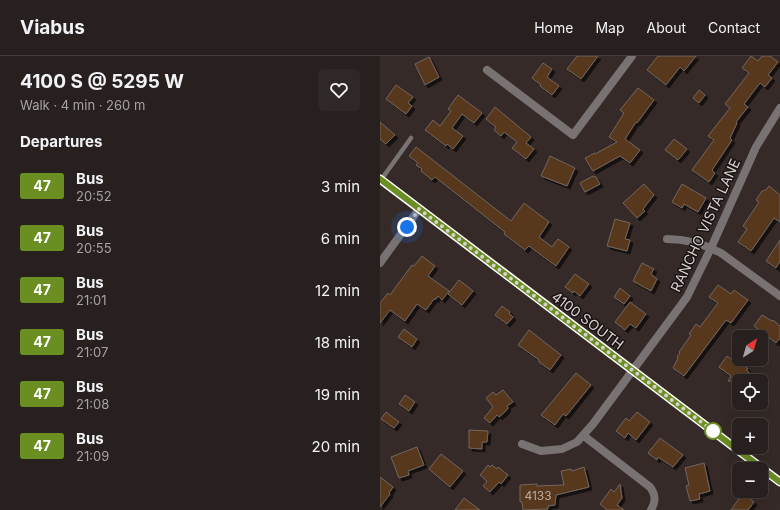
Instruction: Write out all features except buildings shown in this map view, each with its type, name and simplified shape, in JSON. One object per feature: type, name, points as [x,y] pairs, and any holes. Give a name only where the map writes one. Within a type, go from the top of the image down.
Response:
[{"type":"main road","name":"4100 SOUTH","points":[[381,180],[780,482]]},
{"type":"street","points":[[487,70],[573,135],[632,56]]},
{"type":"street","name":"RANCHO VISTA LANE","points":[[584,436],[687,297],[711,248],[756,147],[780,108]]},
{"type":"street","points":[[380,263],[419,209]]},
{"type":"street","points":[[667,238],[689,240],[721,253],[780,296]]},
{"type":"street","points":[[522,444],[546,451],[567,447],[577,442],[584,436],[650,487],[656,498],[651,510]]},
{"type":"lane","points":[[381,180],[411,138]]},
{"type":"bus line","name":"47","points":[[380,179],[780,482]]},
{"type":"route","points":[[407,227],[419,209],[713,431]]}]
